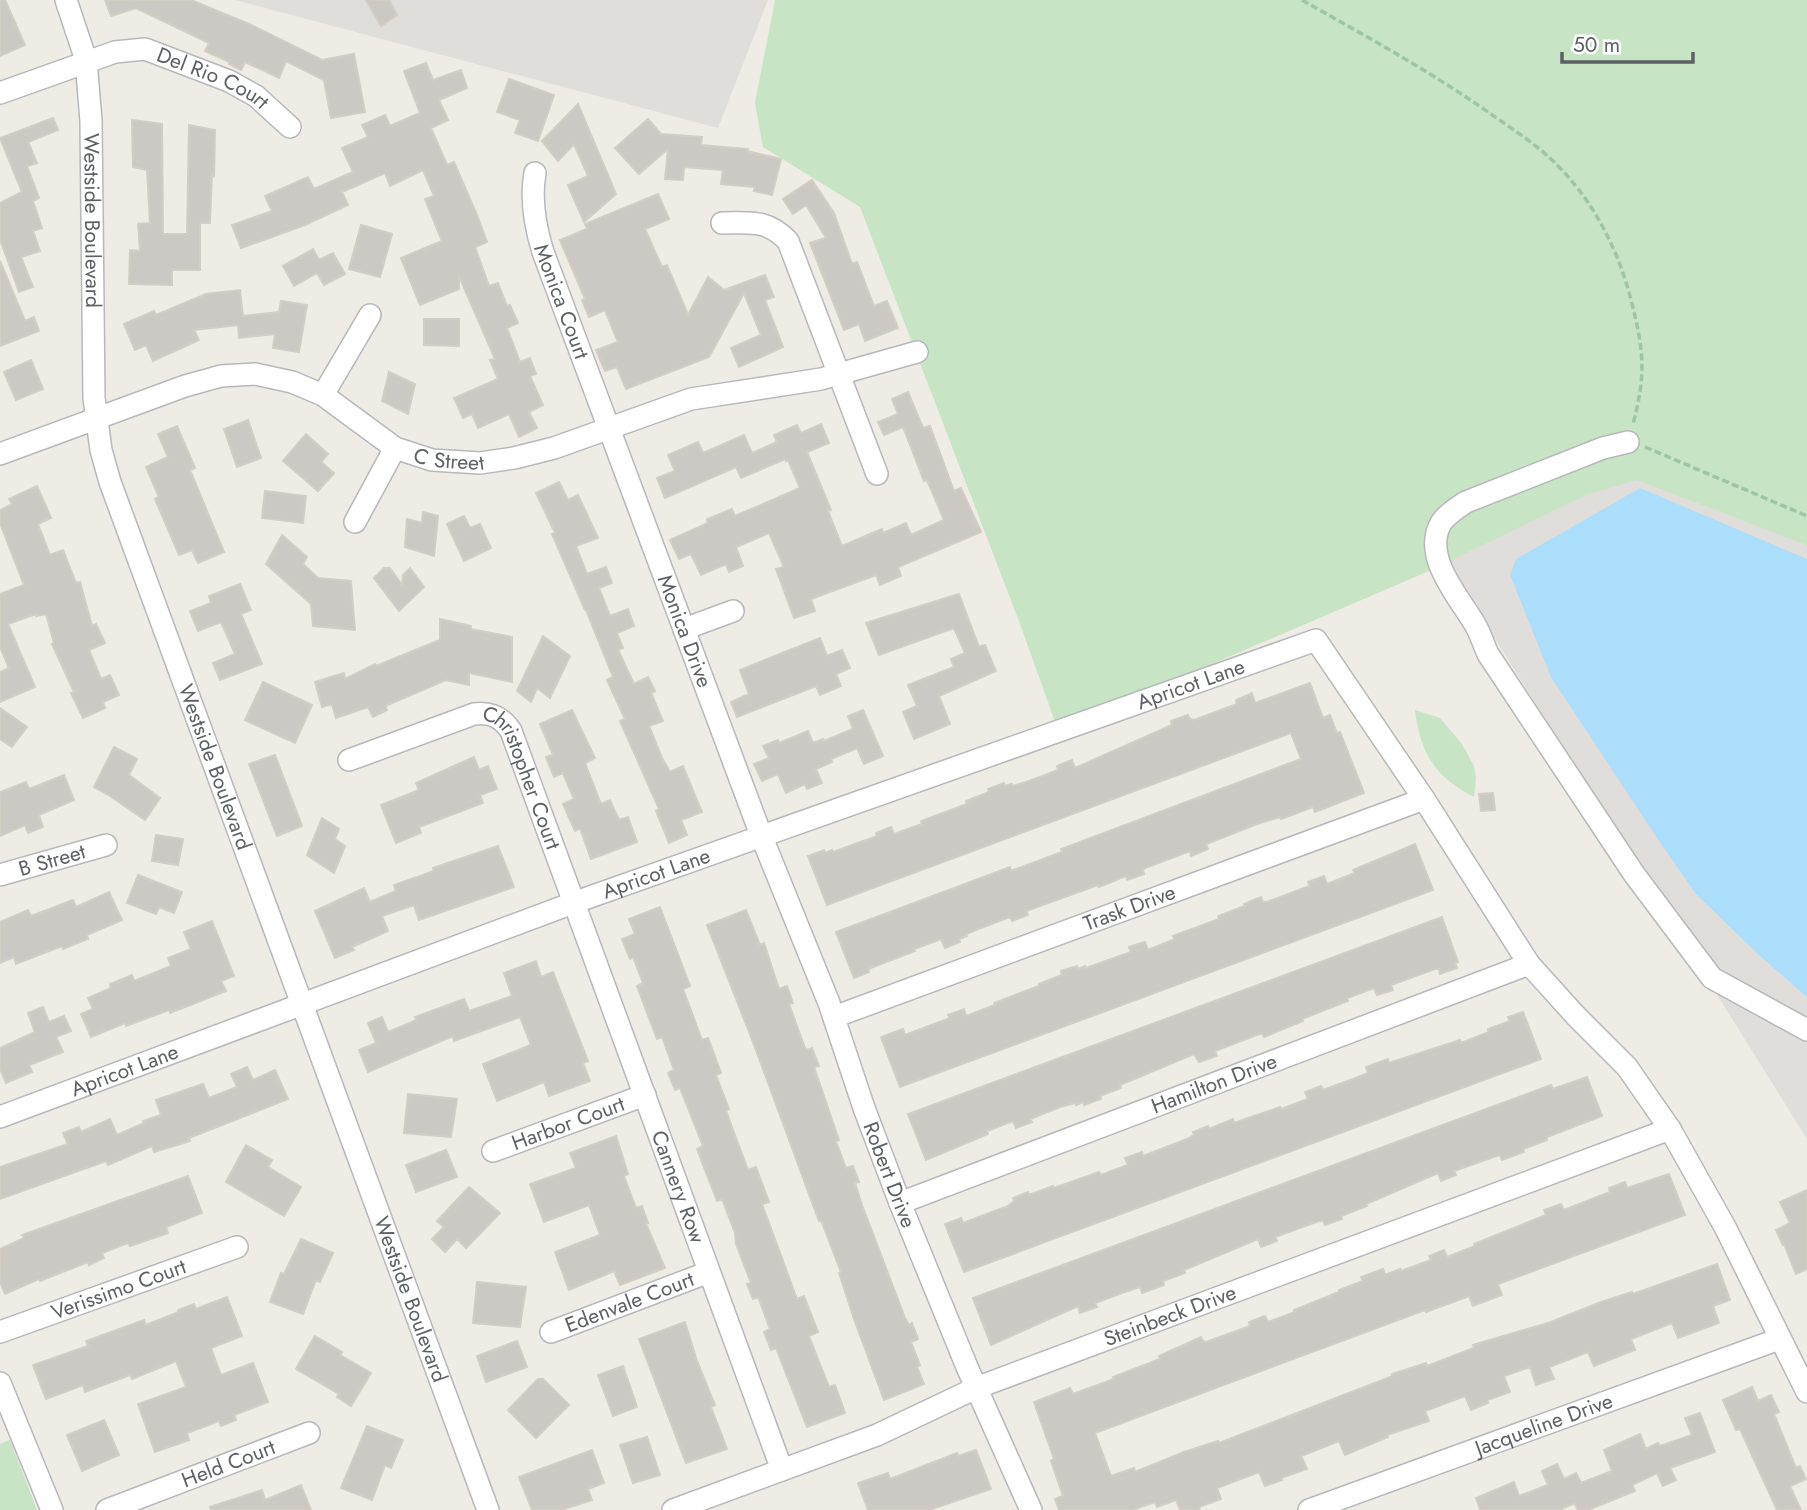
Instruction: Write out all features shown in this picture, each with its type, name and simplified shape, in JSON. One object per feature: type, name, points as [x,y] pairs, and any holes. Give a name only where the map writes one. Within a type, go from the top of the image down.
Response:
[{"type":"street","name":"Westside Boulevard","points":[[66,0],[86,60],[91,121],[94,398],[101,450],[110,482],[488,1510]]},
{"type":"street","name":"Del Rio Court","points":[[0,93],[86,60],[127,49],[155,51],[229,81],[256,96],[290,127]]},
{"type":"street","name":"Monica Court","points":[[535,173],[532,203],[536,232],[610,428]]},
{"type":"street","points":[[722,223],[769,225],[788,241],[877,474]]},
{"type":"street","points":[[323,394],[370,315]]},
{"type":"street","name":"C Street","points":[[0,454],[196,383],[237,374],[254,374],[278,378],[323,394],[395,448],[432,460],[480,463],[554,448],[691,399],[840,374],[917,352]]},
{"type":"street","name":"Monica Drive","points":[[610,428],[761,835]]},
{"type":"street","points":[[1628,442],[1603,448],[1466,502],[1450,513],[1439,526],[1436,537],[1437,554],[1447,580],[1477,627],[1488,653],[1634,874],[1712,978],[1807,1030]]},
{"type":"street","points":[[355,522],[395,448]]},
{"type":"street","points":[[684,629],[733,611]]},
{"type":"street","name":"Apricot Lane","points":[[0,1117],[573,903],[1317,640],[1424,799]]},
{"type":"street","name":"Christopher Court","points":[[349,760],[474,714],[483,713],[499,718],[511,731],[573,903]]},
{"type":"street","points":[[1424,799],[1529,964],[1627,1067],[1670,1129],[1725,1227],[1807,1392]]},
{"type":"street","name":"Trask Drive","points":[[834,1017],[1424,799]]},
{"type":"street","name":"Robert Drive","points":[[761,835],[834,1017],[864,1108],[900,1203],[976,1388],[1031,1510]]},
{"type":"street","name":"B Street","points":[[0,875],[106,845]]},
{"type":"street","name":"Cannery Row","points":[[573,903],[782,1470]]},
{"type":"street","name":"Hamilton Drive","points":[[900,1203],[1529,964]]},
{"type":"street","name":"Harbor Court","points":[[493,1151],[645,1096]]},
{"type":"street","name":"Steinbeck Drive","points":[[673,1510],[877,1435],[976,1388],[1670,1129]]},
{"type":"street","name":"Verissimo Court","points":[[0,1332],[237,1247]]},
{"type":"street","name":"Edenvale Court","points":[[551,1332],[709,1272]]},
{"type":"street","name":"Jacqueline Drive","points":[[1309,1510],[1779,1339]]},
{"type":"street","points":[[0,1383],[7,1420],[52,1510]]},
{"type":"street","name":"Held Court","points":[[107,1510],[309,1433]]},
{"type":"path","points":[[1302,0],[1404,57],[1466,96],[1541,150],[1576,187],[1612,244],[1629,291],[1641,340],[1643,378],[1628,442],[1644,446],[1807,516]]},
{"type":"shaded area","points":[[235,0],[768,0],[718,128]]},
{"type":"shaded area","points":[[1603,448],[1807,515],[1807,1139],[1428,531]]},
{"type":"green space","points":[[775,0],[1807,0],[1807,545],[1637,480],[1588,494],[1429,571],[1058,730],[1019,621],[860,207],[763,147],[755,103]]},
{"type":"green space","points":[[1415,710],[1440,718],[1462,744],[1474,766],[1474,797],[1449,781],[1432,762],[1421,739]]},
{"type":"green space","points":[[10,1440],[37,1510],[0,1510],[0,1444]]},
{"type":"water","points":[[1640,488],[1807,559],[1807,997],[1696,894],[1551,677],[1510,575],[1516,559]]},
{"type":"building","points":[[0,0],[5,0],[25,45],[0,56]]},
{"type":"building","points":[[105,0],[191,0],[249,24],[322,60],[354,54],[365,112],[331,118],[324,80],[286,61],[279,78],[245,62],[241,70],[205,51],[209,43],[136,8],[111,16]]},
{"type":"building","points":[[366,0],[389,0],[397,15],[381,26]]},
{"type":"building","points":[[426,63],[433,80],[461,70],[467,88],[439,100],[448,120],[431,128],[447,165],[454,162],[477,215],[487,242],[475,247],[489,286],[498,283],[507,306],[510,305],[518,323],[507,328],[520,362],[530,358],[536,374],[530,376],[543,405],[529,412],[537,428],[519,437],[509,414],[478,428],[472,414],[463,418],[454,398],[498,379],[490,360],[495,359],[459,276],[459,289],[420,305],[401,258],[442,241],[425,199],[434,196],[423,170],[390,186],[385,173],[342,192],[348,205],[305,225],[241,248],[232,225],[272,211],[265,196],[308,177],[314,189],[353,172],[342,148],[368,137],[362,125],[385,115],[390,126],[420,113],[404,71]]},
{"type":"building","points":[[509,79],[554,95],[538,141],[515,133],[520,120],[497,112]]},
{"type":"building","points":[[578,104],[616,194],[584,222],[568,185],[588,176],[574,144],[558,161],[542,141]]},
{"type":"building","points":[[53,118],[58,130],[28,142],[37,163],[27,166],[39,198],[33,201],[42,228],[33,231],[40,251],[21,257],[33,287],[19,292],[0,239],[0,203],[22,192],[0,138]]},
{"type":"building","points":[[648,119],[661,134],[702,137],[701,145],[748,149],[747,151],[781,159],[772,195],[754,191],[755,187],[721,184],[723,170],[684,167],[683,180],[665,179],[668,149],[639,174],[615,148]]},
{"type":"building","points":[[132,120],[162,124],[163,234],[187,234],[189,125],[215,130],[210,223],[200,223],[200,270],[172,270],[172,285],[129,284],[130,250],[140,251],[138,224],[150,223],[147,170],[133,167]]},
{"type":"building","points":[[812,180],[834,213],[852,264],[857,262],[874,306],[887,301],[898,328],[865,341],[859,324],[844,330],[810,243],[826,238],[806,205],[793,214],[783,199]]},
{"type":"building","points":[[658,194],[669,219],[645,229],[662,267],[667,265],[688,315],[708,277],[724,290],[765,275],[774,297],[765,300],[783,347],[739,367],[731,348],[761,335],[744,293],[709,357],[626,389],[617,367],[605,371],[596,350],[618,342],[605,310],[589,317],[582,300],[585,299],[560,240],[587,229],[585,224]]},
{"type":"building","points":[[361,225],[392,234],[380,277],[349,269]]},
{"type":"building","points":[[313,249],[319,260],[333,253],[345,274],[324,285],[317,273],[294,286],[283,266]]},
{"type":"building","points":[[0,261],[25,321],[34,317],[39,331],[0,346]]},
{"type":"building","points":[[240,290],[243,316],[279,312],[281,301],[307,305],[299,352],[273,348],[275,334],[239,338],[238,325],[194,330],[199,340],[153,361],[146,345],[135,350],[124,324],[154,311],[156,315],[206,294]]},
{"type":"building","points":[[424,319],[459,319],[459,346],[424,345]]},
{"type":"building","points":[[31,360],[43,389],[16,400],[4,372]]},
{"type":"building","points":[[389,372],[415,384],[408,414],[382,401]]},
{"type":"building","points":[[908,392],[923,428],[930,426],[954,491],[961,488],[981,532],[898,567],[901,576],[880,585],[876,575],[811,599],[815,611],[794,618],[776,569],[784,567],[769,533],[736,547],[743,566],[729,572],[726,564],[701,575],[691,554],[679,559],[670,540],[708,523],[707,519],[732,509],[735,516],[800,488],[788,460],[785,459],[741,478],[736,467],[665,498],[657,478],[675,471],[668,455],[698,442],[703,453],[744,435],[752,453],[777,442],[774,435],[797,425],[801,433],[821,424],[829,443],[807,452],[831,510],[828,511],[842,546],[882,529],[883,533],[906,523],[911,535],[944,520],[927,480],[924,481],[903,427],[884,435],[878,422],[898,414],[892,399]]},
{"type":"building","points":[[248,420],[261,458],[237,467],[224,429]]},
{"type":"building","points":[[177,426],[195,468],[190,470],[224,552],[198,563],[192,550],[179,555],[155,499],[159,497],[146,467],[168,457],[158,434]]},
{"type":"building","points":[[306,434],[328,454],[321,462],[334,473],[318,491],[283,461]]},
{"type":"building","points":[[559,482],[568,500],[578,495],[598,538],[576,546],[587,574],[606,567],[612,583],[599,588],[610,616],[628,609],[634,626],[617,633],[623,648],[618,650],[634,684],[648,677],[655,691],[651,693],[663,721],[649,726],[662,758],[670,772],[683,766],[702,812],[681,820],[687,835],[669,843],[656,811],[659,809],[620,721],[625,719],[607,680],[613,677],[536,493]]},
{"type":"building","points":[[37,486],[51,518],[38,524],[50,555],[63,550],[76,583],[80,582],[92,626],[96,624],[105,643],[89,650],[101,679],[110,675],[119,695],[103,702],[105,708],[83,718],[52,644],[54,643],[46,614],[36,614],[8,624],[35,687],[0,702],[0,672],[9,668],[0,647],[0,594],[24,585],[0,523],[0,510],[12,504],[9,499]]},
{"type":"building","points":[[265,491],[306,496],[303,523],[262,518]]},
{"type":"building","points":[[423,512],[438,516],[434,556],[405,547],[407,519],[422,523]]},
{"type":"building","points":[[464,516],[470,528],[480,524],[491,548],[464,561],[447,524]]},
{"type":"building","points":[[282,535],[307,557],[303,564],[318,578],[351,581],[355,630],[313,626],[311,604],[266,564]]},
{"type":"building","points":[[384,568],[390,568],[402,585],[403,575],[410,568],[424,587],[399,611],[374,578]]},
{"type":"building","points":[[240,584],[251,610],[241,614],[262,664],[220,680],[213,663],[235,654],[221,622],[198,631],[190,611],[211,603],[209,596]]},
{"type":"building","points":[[959,594],[979,647],[985,645],[996,671],[939,696],[950,724],[914,739],[903,712],[917,706],[908,685],[954,667],[951,659],[965,653],[954,628],[879,655],[866,623]]},
{"type":"building","points":[[440,619],[471,626],[470,629],[512,637],[512,682],[469,673],[469,685],[446,680],[385,706],[387,710],[373,717],[368,707],[336,718],[332,704],[322,707],[315,682],[344,673],[345,679],[375,664],[376,666],[440,640]]},
{"type":"building","points":[[543,636],[570,656],[550,698],[537,688],[531,702],[517,691]]},
{"type":"building","points":[[820,638],[827,656],[842,650],[850,668],[836,674],[841,686],[820,695],[816,686],[737,717],[731,702],[749,694],[740,670]]},
{"type":"building","points":[[263,682],[312,705],[295,743],[245,720]]},
{"type":"building","points":[[1310,683],[1323,718],[1330,715],[1337,733],[1340,732],[1364,793],[1315,812],[1313,807],[1281,819],[1280,817],[1257,824],[1206,844],[1208,849],[1191,856],[1190,851],[1145,868],[1144,874],[1127,880],[1126,876],[1026,911],[1028,915],[1012,921],[1010,917],[981,928],[945,948],[941,939],[868,969],[869,972],[854,978],[836,932],[1010,867],[1011,871],[1062,852],[1061,849],[1301,759],[1291,733],[827,905],[808,856],[824,850],[825,853],[832,850],[833,852],[877,836],[876,833],[891,827],[894,834],[922,824],[921,821],[967,804],[966,801],[989,792],[988,789],[1004,783],[1005,786],[1013,786],[1029,781],[1058,770],[1057,766],[1072,760],[1075,768],[1172,725],[1171,721],[1188,715],[1194,720],[1237,704],[1236,700],[1252,693],[1255,703]]},
{"type":"building","points":[[0,708],[27,727],[12,747],[0,739]]},
{"type":"building","points":[[572,710],[595,758],[585,763],[601,804],[610,800],[619,820],[628,817],[637,842],[591,859],[580,828],[575,831],[563,804],[574,799],[563,773],[554,777],[546,757],[553,755],[540,724]]},
{"type":"building","points":[[863,710],[883,756],[864,764],[857,748],[831,759],[832,762],[816,769],[822,783],[807,789],[805,784],[786,793],[778,774],[762,781],[754,764],[769,758],[763,746],[778,740],[779,743],[808,731],[813,743],[823,739],[824,741],[853,729],[848,716]]},
{"type":"building","points":[[114,747],[137,759],[129,775],[160,798],[145,820],[94,787]]},
{"type":"building","points":[[275,755],[302,826],[277,836],[249,764]]},
{"type":"building","points":[[474,757],[479,770],[488,766],[497,789],[480,795],[483,803],[419,827],[421,833],[396,843],[381,805],[419,790],[416,783]]},
{"type":"building","points":[[64,775],[74,800],[39,815],[43,827],[28,833],[25,825],[0,836],[0,792],[26,782],[29,789]]},
{"type":"building","points":[[1493,793],[1495,810],[1481,811],[1479,794]]},
{"type":"building","points":[[322,818],[339,829],[335,839],[345,846],[334,873],[307,855]]},
{"type":"building","points":[[156,835],[183,839],[178,865],[152,861]]},
{"type":"building","points":[[1415,844],[1433,890],[900,1087],[881,1037],[903,1029],[905,1035],[950,1018],[948,1015],[964,1009],[966,1016],[1039,986],[1062,975],[1061,971],[1077,966],[1078,969],[1085,966],[1086,968],[1131,952],[1129,947],[1145,942],[1148,950],[1261,897],[1263,902],[1267,902],[1310,886],[1308,882],[1324,876],[1327,884]]},
{"type":"building","points":[[498,846],[514,887],[419,920],[414,905],[382,916],[388,931],[335,958],[315,911],[364,888],[370,902],[396,891],[394,885],[434,871],[433,868]]},
{"type":"building","points":[[138,875],[182,892],[174,913],[159,907],[156,914],[127,903]]},
{"type":"building","points":[[109,892],[122,920],[63,949],[62,946],[16,964],[14,957],[0,963],[0,922],[28,910],[31,916],[73,900],[76,907]]},
{"type":"building","points":[[660,907],[690,986],[683,989],[702,1040],[708,1038],[721,1073],[716,1075],[729,1109],[726,1111],[748,1170],[756,1167],[769,1202],[762,1204],[797,1299],[804,1296],[818,1332],[809,1336],[829,1387],[835,1385],[845,1413],[807,1427],[776,1348],[771,1350],[764,1332],[770,1329],[758,1297],[753,1299],[747,1284],[751,1283],[736,1244],[735,1233],[722,1199],[717,1201],[697,1149],[703,1146],[680,1088],[675,1090],[668,1073],[674,1070],[662,1037],[657,1039],[637,986],[643,983],[633,957],[630,959],[622,939],[635,934],[629,919]]},
{"type":"building","points":[[746,910],[760,945],[764,943],[779,989],[787,986],[793,1003],[789,1004],[805,1048],[812,1048],[819,1066],[814,1067],[839,1140],[836,1142],[846,1168],[853,1166],[859,1182],[855,1183],[862,1205],[905,1318],[909,1325],[912,1323],[918,1339],[911,1342],[924,1384],[884,1400],[854,1319],[839,1273],[841,1272],[821,1220],[819,1221],[707,925]]},
{"type":"building","points":[[1442,917],[1458,962],[1455,963],[1457,968],[1440,974],[1439,969],[1435,969],[1391,985],[1393,990],[1377,995],[1374,988],[1264,1037],[1262,1033],[1215,1051],[1217,1056],[1199,1062],[1194,1054],[1120,1085],[1121,1088],[1100,1096],[1101,1099],[1084,1105],[1083,1102],[1060,1107],[1016,1128],[1013,1121],[926,1160],[908,1114]]},
{"type":"building","points":[[212,921],[234,976],[221,981],[226,991],[170,1013],[169,1010],[126,1026],[125,1023],[91,1037],[81,1014],[93,1009],[88,998],[111,988],[110,984],[132,975],[134,981],[171,966],[168,958],[191,949],[184,932]]},
{"type":"building","points":[[536,961],[541,977],[553,972],[588,1061],[583,1063],[590,1081],[549,1096],[544,1082],[497,1101],[483,1064],[531,1045],[520,1017],[454,1041],[453,1036],[368,1072],[359,1050],[376,1043],[368,1023],[382,1017],[388,1032],[417,1020],[415,1017],[464,999],[469,1011],[512,996],[504,973]]},
{"type":"building","points":[[43,1007],[49,1022],[64,1016],[71,1031],[56,1037],[63,1052],[29,1065],[32,1072],[6,1083],[0,1069],[0,1048],[35,1032],[28,1013]]},
{"type":"building","points":[[1523,1012],[1541,1059],[964,1272],[945,1224],[961,1218],[963,1223],[1008,1206],[1014,1201],[1013,1198],[1028,1192],[1029,1195],[1128,1165],[1125,1158],[1142,1152],[1143,1156],[1187,1139],[1194,1135],[1193,1132],[1208,1126],[1209,1129],[1233,1119],[1234,1123],[1308,1099],[1305,1092],[1321,1086],[1323,1090],[1353,1079],[1368,1073],[1366,1067],[1388,1059],[1389,1063],[1460,1040],[1461,1043],[1489,1032],[1488,1029],[1510,1021],[1508,1017]]},
{"type":"building","points":[[247,1067],[253,1080],[275,1070],[288,1099],[189,1138],[190,1141],[154,1152],[152,1146],[108,1165],[106,1161],[0,1199],[0,1167],[68,1144],[63,1133],[79,1127],[81,1132],[110,1119],[117,1135],[161,1115],[156,1100],[203,1084],[209,1098],[237,1087],[231,1074]]},
{"type":"building","points":[[1587,1077],[1602,1116],[1547,1137],[1547,1140],[1523,1149],[1524,1152],[1502,1160],[1500,1155],[1485,1160],[1454,1171],[1456,1175],[1441,1181],[1438,1173],[1366,1204],[1367,1206],[1341,1216],[1342,1219],[1325,1225],[1323,1221],[1319,1221],[1275,1237],[1277,1241],[1261,1247],[1258,1239],[1184,1270],[1185,1273],[1163,1281],[1164,1285],[1142,1293],[1140,1287],[1095,1303],[1097,1307],[1080,1313],[1078,1306],[991,1345],[973,1298],[1551,1085],[1553,1089]]},
{"type":"building","points":[[408,1094],[457,1099],[451,1137],[404,1133]]},
{"type":"building","points":[[616,1136],[628,1174],[624,1176],[636,1208],[642,1206],[648,1223],[646,1224],[665,1268],[620,1285],[614,1271],[569,1290],[555,1252],[600,1235],[589,1205],[544,1222],[530,1184],[576,1168],[570,1153]]},
{"type":"building","points":[[246,1145],[272,1160],[268,1167],[301,1187],[284,1216],[226,1182]]},
{"type":"building","points":[[446,1150],[457,1177],[416,1192],[406,1165]]},
{"type":"building","points":[[1669,1174],[1685,1215],[1498,1284],[1502,1295],[1473,1306],[1469,1296],[1426,1312],[1425,1310],[1095,1433],[1111,1476],[1134,1468],[1135,1472],[1184,1452],[1218,1441],[1219,1443],[1393,1376],[1392,1374],[1426,1363],[1427,1366],[1474,1348],[1473,1345],[1551,1322],[1601,1302],[1632,1292],[1633,1294],[1717,1264],[1730,1300],[1713,1306],[1719,1323],[1678,1338],[1672,1323],[1631,1339],[1635,1350],[1594,1366],[1588,1352],[1549,1367],[1554,1379],[1536,1385],[1530,1367],[1504,1376],[1510,1392],[1487,1400],[1488,1403],[1471,1410],[1465,1396],[1425,1411],[1429,1421],[1387,1435],[1388,1437],[1345,1455],[1339,1441],[1301,1456],[1307,1469],[1281,1478],[1282,1480],[1265,1486],[1259,1472],[1217,1488],[1221,1499],[1199,1507],[1200,1510],[1180,1510],[1176,1500],[1157,1507],[1155,1502],[1132,1510],[1059,1510],[1055,1499],[1063,1496],[1051,1461],[1054,1459],[1034,1402],[1070,1388],[1073,1394],[1114,1379],[1113,1377],[1160,1359],[1159,1356],[1201,1337],[1206,1342],[1250,1326],[1249,1322],[1265,1316],[1268,1322],[1295,1312],[1294,1310],[1363,1281],[1361,1277],[1383,1269],[1385,1275],[1400,1269],[1401,1271],[1431,1260],[1429,1256],[1444,1250],[1447,1257],[1546,1215],[1544,1210],[1561,1204],[1564,1210],[1610,1192],[1609,1188],[1625,1182],[1627,1188]]},
{"type":"building","points":[[188,1176],[202,1213],[166,1227],[168,1233],[130,1246],[128,1243],[102,1253],[104,1258],[89,1265],[88,1262],[5,1294],[0,1282],[0,1249],[24,1238],[22,1235]]},
{"type":"building","points":[[469,1187],[500,1213],[466,1248],[457,1239],[445,1252],[432,1239],[444,1227],[437,1221]]},
{"type":"building","points":[[1807,1190],[1807,1269],[1796,1274],[1776,1230],[1790,1223],[1780,1202]]},
{"type":"building","points":[[301,1239],[333,1253],[320,1282],[316,1280],[303,1314],[270,1302],[281,1273],[284,1274]]},
{"type":"building","points":[[477,1282],[526,1287],[520,1327],[473,1323]]},
{"type":"building","points":[[227,1297],[242,1336],[211,1348],[221,1375],[253,1363],[268,1402],[234,1415],[236,1420],[221,1426],[219,1421],[187,1433],[189,1440],[155,1452],[138,1404],[186,1387],[176,1361],[132,1379],[130,1375],[85,1392],[83,1385],[46,1399],[33,1365],[88,1346],[86,1341],[144,1320],[146,1325],[194,1304],[196,1309]]},
{"type":"building","points":[[685,1322],[715,1405],[711,1407],[727,1449],[686,1463],[639,1339]]},
{"type":"building","points":[[315,1336],[371,1373],[351,1406],[337,1397],[339,1394],[296,1369]]},
{"type":"building","points":[[517,1341],[527,1367],[486,1382],[477,1356]]},
{"type":"building","points":[[623,1366],[637,1407],[613,1416],[598,1375]]},
{"type":"building","points":[[538,1379],[543,1379],[569,1405],[536,1438],[508,1410]]},
{"type":"building","points":[[1752,1387],[1758,1401],[1771,1395],[1779,1412],[1774,1414],[1796,1468],[1800,1466],[1806,1479],[1790,1486],[1801,1510],[1777,1510],[1740,1429],[1736,1430],[1723,1400]]},
{"type":"building","points":[[1700,1413],[1715,1452],[1670,1468],[1676,1480],[1663,1486],[1657,1473],[1632,1485],[1635,1491],[1588,1510],[1578,1510],[1574,1503],[1560,1510],[1480,1510],[1476,1498],[1514,1482],[1519,1496],[1548,1485],[1542,1471],[1557,1464],[1564,1479],[1576,1473],[1581,1483],[1612,1471],[1604,1450],[1640,1434],[1646,1449],[1658,1443],[1660,1446],[1692,1435],[1685,1418]]},
{"type":"building","points":[[104,1420],[119,1455],[82,1471],[67,1435]]},
{"type":"building","points":[[367,1426],[403,1440],[391,1468],[385,1465],[372,1500],[341,1488]]},
{"type":"building","points":[[647,1437],[660,1475],[633,1483],[620,1445]]},
{"type":"building","points":[[592,1450],[604,1483],[588,1489],[592,1500],[561,1510],[532,1510],[519,1477]]},
{"type":"building","points":[[976,1450],[991,1489],[929,1510],[868,1510],[858,1483],[888,1473],[890,1479],[957,1453],[958,1456]]},
{"type":"building","points":[[301,1485],[311,1510],[211,1510],[210,1507],[262,1490],[265,1500]]}]
